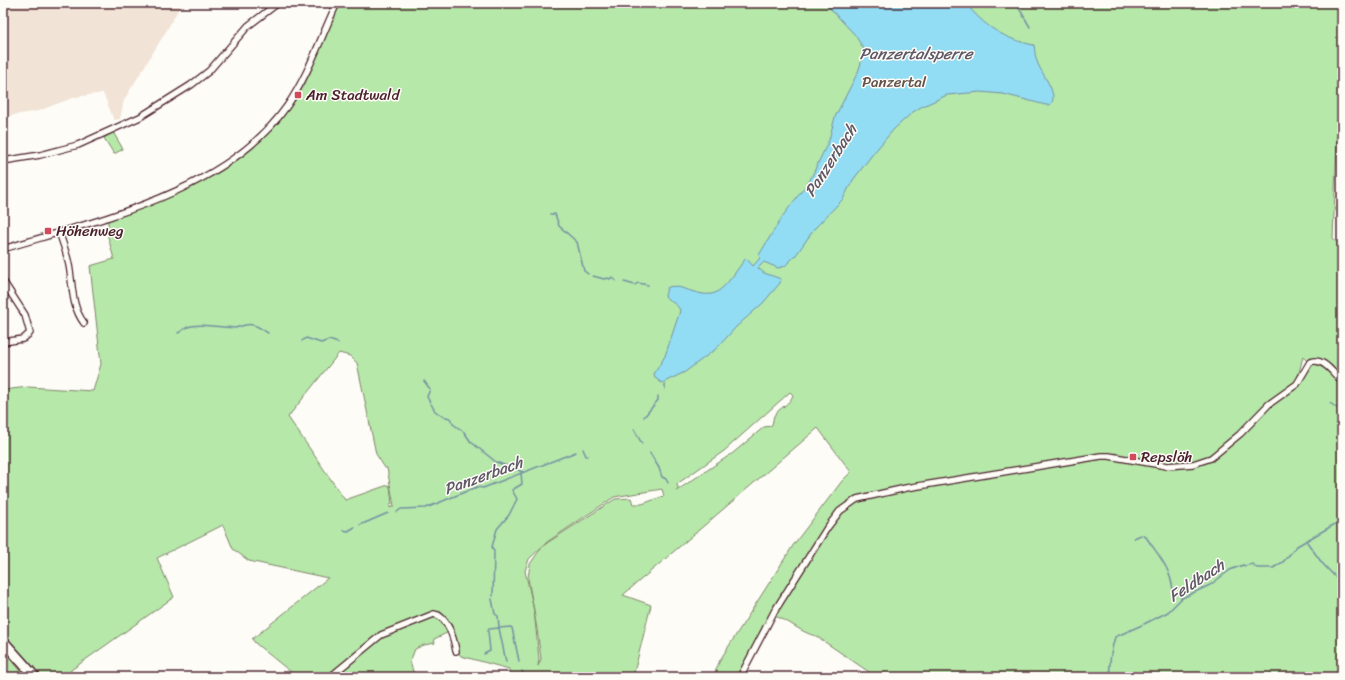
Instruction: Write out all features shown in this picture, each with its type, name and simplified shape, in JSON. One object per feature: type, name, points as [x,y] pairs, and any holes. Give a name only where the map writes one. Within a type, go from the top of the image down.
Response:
[{"type":"main road","points":[[3,641],[35,677]]},
{"type":"street","points":[[3,161],[40,155],[78,145],[140,117],[191,85],[209,71],[248,26],[278,3]]},
{"type":"street","points":[[3,248],[123,212],[176,192],[212,172],[253,142],[272,124],[294,96],[337,3]]},
{"type":"street","points":[[59,232],[69,265],[78,315],[84,323]]},
{"type":"street","points":[[3,280],[24,315],[30,333],[23,339],[3,342]]},
{"type":"street","points":[[740,677],[774,612],[834,518],[846,507],[864,496],[1101,456],[1109,456],[1166,466],[1199,463],[1218,453],[1240,434],[1269,404],[1297,384],[1310,362],[1317,360],[1322,362],[1342,381]]},
{"type":"street","points":[[330,677],[381,635],[434,614],[440,616],[448,627],[452,635],[456,651]]},
{"type":"shaded area","points":[[3,3],[182,3],[124,100],[120,119],[114,120],[103,93],[75,97],[38,111],[3,117]]},
{"type":"green space","name":"Panzertal","points":[[337,3],[1342,3],[1342,114],[1338,117],[1333,238],[1342,249],[1342,379],[1323,361],[1317,359],[1308,362],[1303,357],[1297,380],[1211,457],[1193,463],[1167,464],[1144,461],[1116,454],[1102,453],[945,479],[950,483],[1110,458],[1163,467],[1182,467],[1205,463],[1221,453],[1244,433],[1274,402],[1297,386],[1309,365],[1314,363],[1327,370],[1342,384],[1342,677],[872,677],[869,672],[816,636],[774,616],[831,526],[848,507],[865,498],[862,495],[840,509],[830,522],[775,606],[737,677],[713,677],[720,660],[794,544],[842,481],[851,472],[818,428],[623,595],[651,605],[633,677],[509,677],[509,669],[461,656],[456,651],[454,635],[444,615],[440,611],[426,615],[428,617],[437,617],[445,624],[449,632],[434,639],[435,643],[424,645],[415,649],[410,662],[415,677],[332,677],[375,641],[374,638],[328,677],[297,677],[252,639],[328,578],[249,561],[233,549],[223,525],[157,558],[174,597],[71,670],[69,677],[39,677],[3,636],[3,390],[28,387],[93,391],[101,364],[90,266],[114,259],[108,237],[108,217],[161,197],[213,172],[237,156],[259,138],[279,118],[295,94],[312,61]],"holes":[[[339,353],[350,356],[357,363],[376,454],[385,468],[387,468],[394,506],[390,508],[390,505],[392,504],[390,486],[388,485],[345,500],[288,417]],[[790,392],[793,395],[788,403],[775,414],[771,426],[764,427],[733,453],[676,491],[678,488],[677,484],[724,451]],[[662,489],[664,496],[642,504],[633,504],[631,498],[615,499],[541,548],[530,564],[528,578],[532,604],[525,571],[529,559],[547,542],[614,497]],[[534,615],[541,659],[538,666],[539,659]]]},
{"type":"green space","points":[[113,132],[123,149],[114,154],[104,138]]},
{"type":"green space","points":[[3,650],[26,677],[3,677]]},
{"type":"water","name":"Panzertalsperre","points":[[825,3],[966,3],[980,19],[996,31],[1014,40],[1034,45],[1037,62],[1052,91],[1053,101],[1050,105],[1046,105],[1003,94],[980,92],[947,95],[913,112],[894,129],[872,155],[853,180],[843,199],[815,228],[796,255],[785,266],[778,268],[764,262],[758,268],[764,273],[781,279],[780,283],[763,303],[736,327],[717,348],[685,372],[662,383],[655,378],[654,374],[665,356],[680,311],[678,306],[665,296],[667,288],[671,286],[702,294],[715,293],[728,282],[746,258],[753,266],[760,258],[759,255],[782,217],[810,180],[829,140],[835,117],[858,72],[865,51],[855,35]]},
{"type":"waterway","name":"Panzerbach","points":[[1016,3],[1030,27]]},
{"type":"waterway","points":[[550,214],[555,214],[559,226],[577,242],[584,271],[588,274]]},
{"type":"waterway","points":[[593,276],[604,279],[610,279],[612,277],[616,281]]},
{"type":"waterway","points":[[624,282],[635,285],[638,283],[648,285]]},
{"type":"waterway","points":[[178,333],[185,328],[196,325],[235,328],[248,324],[257,326],[268,333]]},
{"type":"waterway","points":[[302,341],[306,338],[321,343],[329,340],[338,343]]},
{"type":"waterway","points":[[424,381],[430,389],[427,397],[435,411],[442,416],[450,418],[453,424],[464,432],[471,442],[496,462],[523,472]]},
{"type":"waterway","name":"Panzerbach","points":[[665,383],[665,389]]},
{"type":"waterway","name":"Panzerbach","points":[[644,417],[658,400],[658,396]]},
{"type":"waterway","points":[[1330,403],[1342,412]]},
{"type":"waterway","points":[[634,429],[642,444]]},
{"type":"waterway","name":"Panzerbach","points":[[583,449],[586,456],[588,456]]},
{"type":"waterway","name":"Panzerbach","points":[[397,512],[401,509],[426,508],[477,487],[483,488],[576,452]]},
{"type":"waterway","points":[[650,453],[659,468],[662,477],[666,479],[668,483]]},
{"type":"waterway","points":[[493,596],[494,551],[492,547],[497,529],[509,515],[517,499],[512,490],[522,484],[521,473]]},
{"type":"waterway","name":"Panzerbach","points":[[360,525],[388,513]]},
{"type":"waterway","name":"Feldbach","points":[[1144,624],[1168,612],[1182,598],[1210,585],[1230,570],[1243,565],[1245,566],[1252,564],[1257,568],[1273,568],[1283,562],[1297,546],[1342,520]]},
{"type":"waterway","name":"Panzerbach","points":[[343,530],[348,531],[355,527]]},
{"type":"waterway","points":[[1134,538],[1141,535],[1146,537],[1167,569],[1170,575],[1173,591],[1182,598]]},
{"type":"waterway","points":[[1307,542],[1322,563],[1342,584]]},
{"type":"waterway","points":[[492,599],[495,614],[498,616],[499,628],[512,628],[519,661]]},
{"type":"waterway","name":"Feldbach","points":[[1104,677],[1110,674],[1111,655],[1115,637],[1142,625]]},
{"type":"waterway","points":[[484,654],[490,651],[489,629],[499,628],[506,662]]},
{"type":"waterway","points":[[522,671],[524,677]]},
{"type":"place","name":"Am Stadtwald","points":[[298,95]]},
{"type":"place","name":"Höhenweg","points":[[48,231]]},
{"type":"place","name":"Repslöh","points":[[1133,457]]}]
